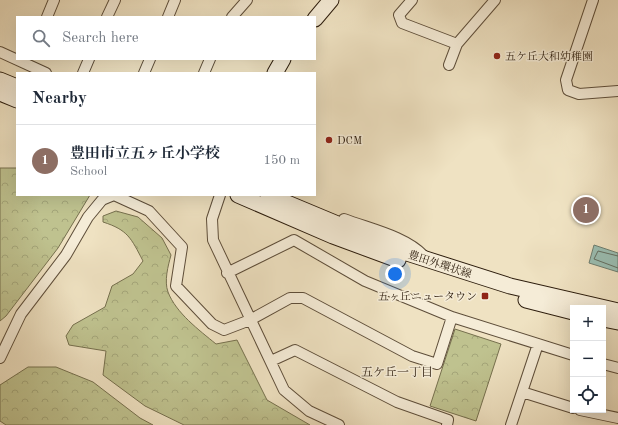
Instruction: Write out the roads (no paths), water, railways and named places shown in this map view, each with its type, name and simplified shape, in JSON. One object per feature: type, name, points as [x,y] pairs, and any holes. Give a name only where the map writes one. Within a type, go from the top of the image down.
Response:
[{"type":"street","points":[[47,16],[54,0]]},
{"type":"street","points":[[107,16],[115,0]]},
{"type":"street","points":[[168,16],[175,0]]},
{"type":"street","points":[[233,16],[247,0]]},
{"type":"street","points":[[316,18],[331,0]]},
{"type":"street","points":[[412,0],[399,15],[402,23],[457,44]]},
{"type":"street","points":[[449,66],[457,44],[495,0]]},
{"type":"street","points":[[593,0],[566,80],[566,86],[568,90],[579,94],[616,92],[618,81]]},
{"type":"street","points":[[0,52],[16,58]]},
{"type":"street","points":[[83,72],[89,60]]},
{"type":"street","points":[[144,72],[150,60]]},
{"type":"street","points":[[204,72],[210,60]]},
{"type":"street","points":[[28,62],[44,72]]},
{"type":"street","points":[[0,80],[16,87]]},
{"type":"street","points":[[0,92],[16,100]]},
{"type":"street","points":[[0,358],[21,314],[66,255],[88,217],[102,200],[112,196]]},
{"type":"street","points":[[116,196],[149,211],[182,247],[176,286],[212,324],[224,330],[250,320],[290,298],[302,298],[412,356],[437,364],[452,317]]},
{"type":"street","points":[[220,196],[212,219],[212,240],[284,390],[309,411],[339,425]]},
{"type":"street","name":"豊田外環状線","points":[[240,196],[332,236],[404,263],[507,296],[570,311]]},
{"type":"street","name":"豊田外環状線","points":[[270,196],[364,236],[427,260],[510,286],[618,311]]},
{"type":"street","points":[[227,273],[294,240],[365,281],[452,317],[570,354]]},
{"type":"street","points":[[606,320],[618,322]]},
{"type":"street","points":[[511,425],[538,344]]},
{"type":"street","points":[[271,361],[295,350],[397,402],[448,420],[447,425]]},
{"type":"street","points":[[606,365],[618,368]]},
{"type":"street","points":[[522,392],[570,407]]},
{"type":"street","points":[[594,413],[618,418]]},
{"type":"water","points":[[594,245],[618,253],[618,272],[589,263]]},
{"type":"place","name":"五ケ丘大和幼稚園","points":[[497,56]]},
{"type":"place","name":"DCM","points":[[329,140]]},
{"type":"place","name":"豊田市立五ヶ丘小学校","points":[[586,210]]},
{"type":"place","name":"五ヶ丘ニュータウン","points":[[485,296]]},
{"type":"district","name":"五ケ丘一丁目","points":[[397,372]]}]
